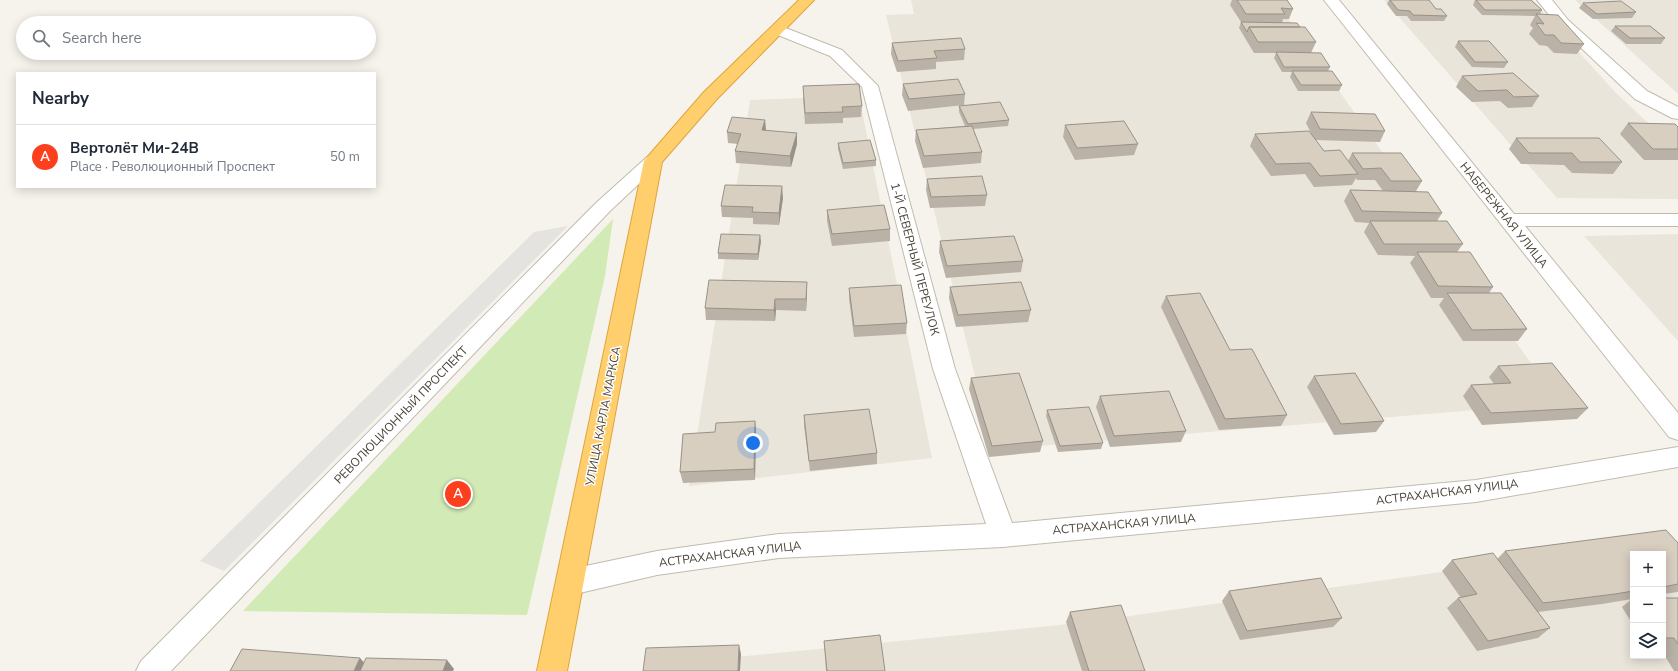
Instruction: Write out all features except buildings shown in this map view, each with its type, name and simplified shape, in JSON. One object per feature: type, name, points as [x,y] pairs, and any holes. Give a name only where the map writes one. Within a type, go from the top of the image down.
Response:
[{"type":"highway","points":[[653,160],[710,96],[807,0]]},
{"type":"highway","name":"УЛИЦА КАРЛА МАРКСА","points":[[552,671],[653,160]]},
{"type":"street","name":"НАБЕРЕЖНАЯ УЛИЦА","points":[[1331,0],[1678,430]]},
{"type":"street","points":[[1544,0],[1564,23],[1641,95],[1678,114]]},
{"type":"street","name":"1-Й СЕВЕРНЫЙ ПЕРЕУЛОК","points":[[778,30],[836,53],[870,86],[944,369],[1003,535]]},
{"type":"street","name":"РЕВОЛЮЦИОННЫЙ ПРОСПЕКТ","points":[[151,671],[603,207],[653,160]]},
{"type":"street","points":[[1508,220],[1678,220]]},
{"type":"street","name":"АСТРАХАНСКАЯ УЛИЦА","points":[[570,582],[657,563],[779,546],[1003,535],[1476,491],[1678,457]]},
{"type":"shaded area","points":[[911,0],[1275,0],[1559,403],[993,450],[886,15],[914,14]]},
{"type":"shaded area","points":[[1384,0],[1532,0],[1614,91],[1661,135],[1678,136],[1678,199],[1557,198]]},
{"type":"shaded area","points":[[1575,0],[1678,0],[1678,94]]},
{"type":"shaded area","points":[[859,96],[932,458],[689,486],[750,100]]},
{"type":"shaded area","points":[[568,226],[224,571],[200,561],[534,232]]},
{"type":"shaded area","points":[[1678,234],[1678,341],[1584,236]]},
{"type":"shaded area","points":[[1660,541],[1678,566],[1678,671],[665,671],[665,664],[1080,623]]},
{"type":"green space","points":[[613,219],[605,276],[527,615],[243,611]]},
{"type":"place","name":"Вертолёт Ми-24В","points":[[458,494]]}]
